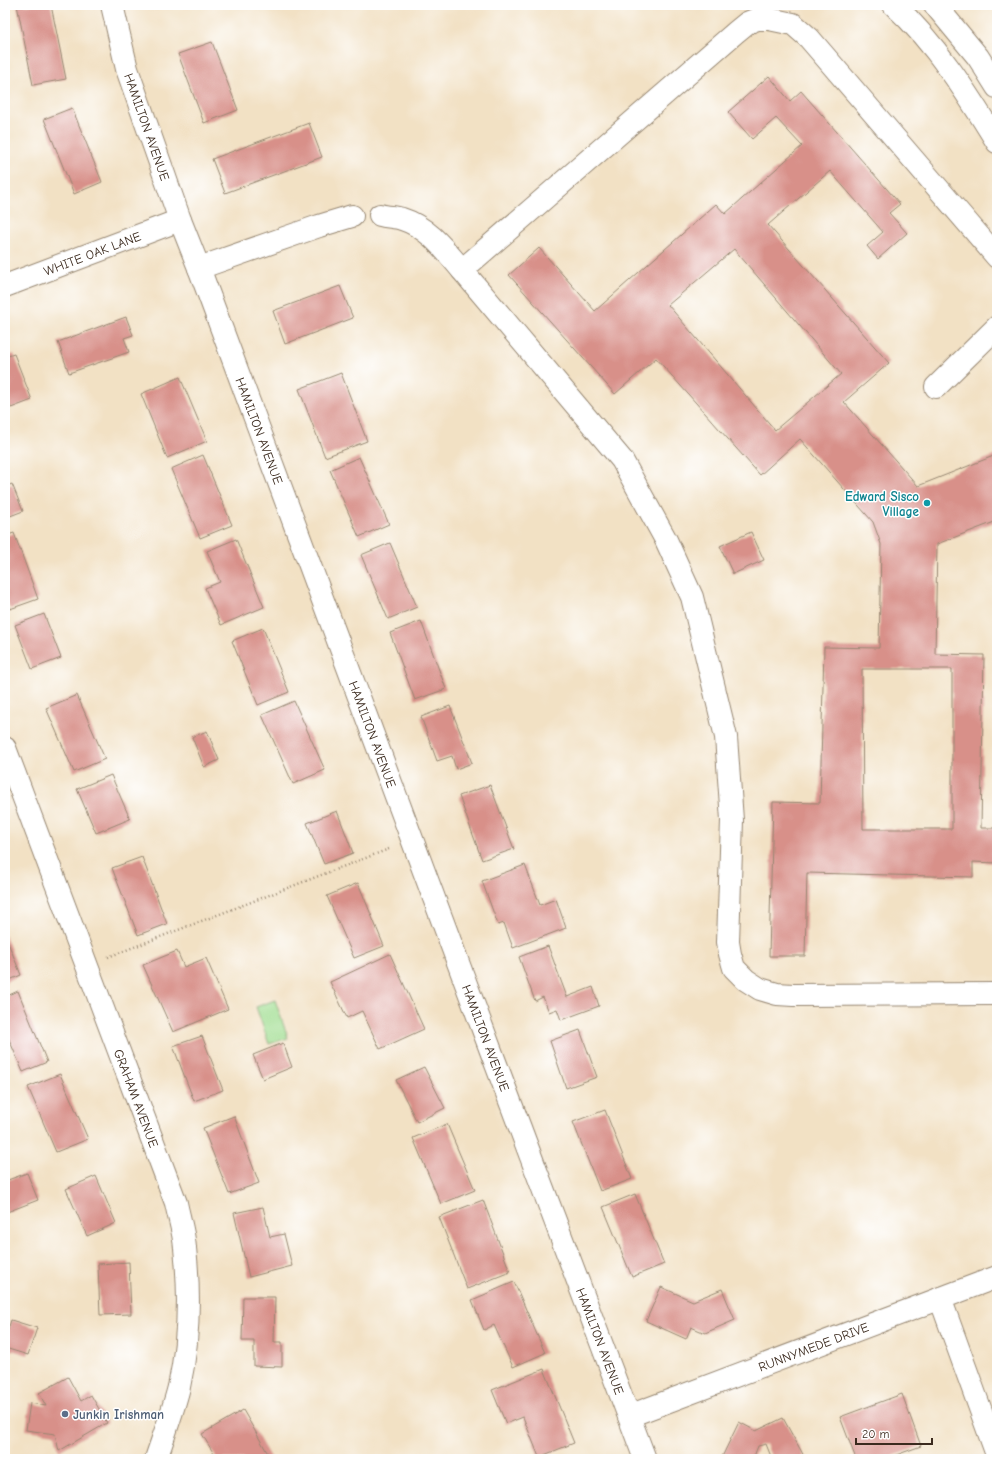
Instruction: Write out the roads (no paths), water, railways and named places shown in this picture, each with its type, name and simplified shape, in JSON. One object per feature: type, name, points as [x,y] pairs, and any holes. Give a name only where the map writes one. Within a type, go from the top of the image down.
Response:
[{"type":"street","name":"HAMILTON AVENUE","points":[[112,5],[127,70],[180,220],[645,1459]]},
{"type":"street","points":[[936,5],[978,57],[993,82],[964,90]]},
{"type":"street","points":[[904,9],[964,90],[997,142]]},
{"type":"street","points":[[462,270],[736,32],[747,23],[757,19],[769,19],[793,24],[809,38],[997,257]]},
{"type":"street","points":[[199,268],[352,216]]},
{"type":"street","points":[[380,216],[402,219],[420,228],[438,241],[622,460],[666,540],[692,597],[726,737],[732,820],[728,942],[734,968],[746,980],[760,988],[777,994],[997,994]]},
{"type":"street","name":"WHITE OAK LANE","points":[[5,286],[180,220]]},
{"type":"street","points":[[936,387],[997,327]]},
{"type":"street","name":"GRAHAM AVENUE","points":[[5,748],[176,1203],[185,1246],[189,1291],[186,1338],[179,1386],[156,1459]]},
{"type":"street","name":"RUNNYMEDE DRIVE","points":[[629,1416],[997,1277]]},
{"type":"street","points":[[940,1298],[997,1455]]},
{"type":"place","name":"Edward Sisco Village","points":[[927,503]]},
{"type":"place","name":"Junkin Irishman","points":[[65,1414]]}]
